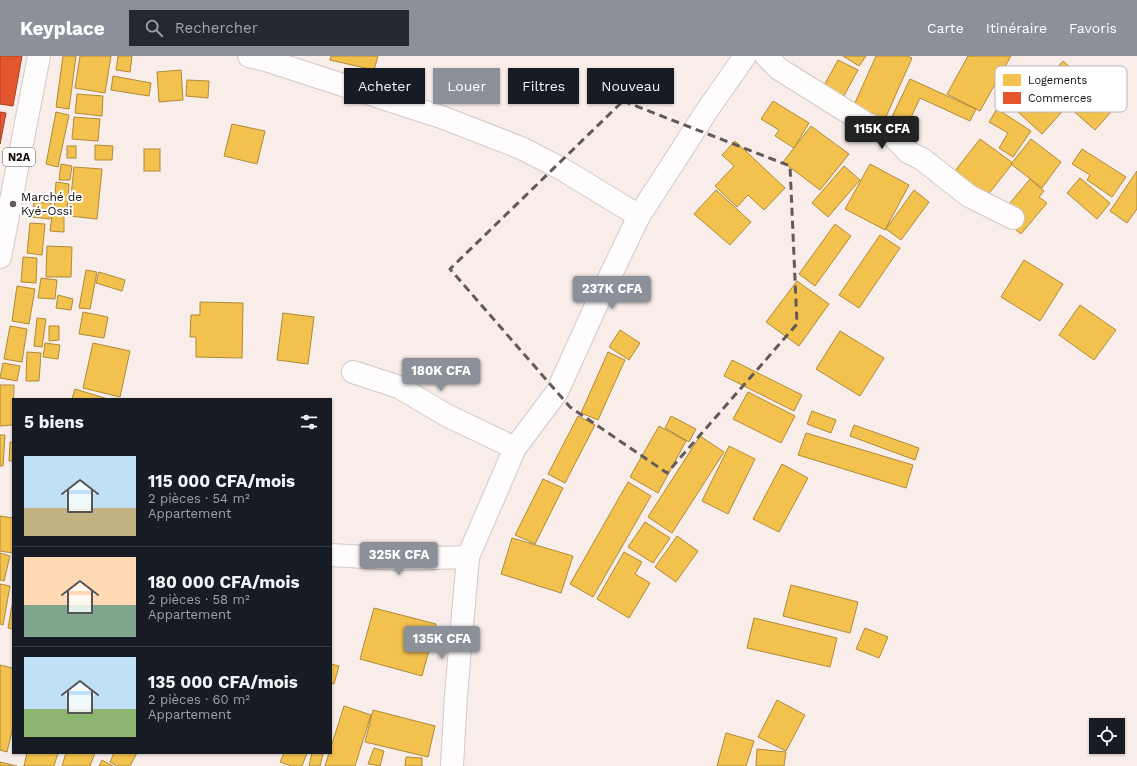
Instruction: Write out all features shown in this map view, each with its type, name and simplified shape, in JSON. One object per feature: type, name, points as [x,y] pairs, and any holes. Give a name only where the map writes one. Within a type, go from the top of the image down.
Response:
[{"type":"main road","name":"N2A","points":[[0,258],[39,56]]},
{"type":"main road","points":[[249,56],[266,60],[444,118],[521,148],[562,169],[639,216]]},
{"type":"main road","points":[[452,766],[456,695],[468,557],[515,448],[557,392],[639,216],[744,56]]},
{"type":"main road","points":[[766,56],[779,70],[867,124],[893,136],[908,152],[922,159],[969,196],[1013,218]]},
{"type":"main road","points":[[353,372],[399,387],[446,415],[515,448]]},
{"type":"main road","points":[[332,555],[401,559],[468,557]]},
{"type":"highlighted area","points":[[623,101],[790,166],[797,324],[667,473],[570,407],[450,269]]},
{"type":"building: Logements","points":[[63,56],[76,56],[69,109],[56,107]]},
{"type":"building: Logements","points":[[80,56],[111,56],[105,93],[75,88]]},
{"type":"building: Logements","points":[[118,56],[132,56],[130,72],[116,70]]},
{"type":"building: Logements","points":[[331,56],[378,56],[375,68],[365,68],[330,60]]},
{"type":"building: Logements","points":[[843,56],[866,56],[859,66]]},
{"type":"building: Logements","points":[[876,56],[907,56],[912,58],[877,137],[846,123]]},
{"type":"building: Logements","points":[[968,56],[1011,56],[1005,66],[995,66],[995,84],[980,111],[947,94]]},
{"type":"building: Logements","points":[[838,60],[858,70],[834,114],[814,104]]},
{"type":"building: Logements","points":[[1063,61],[1069,66],[1058,66]]},
{"type":"building: Logements","points":[[181,70],[183,100],[159,102],[157,72]]},
{"type":"building: Logements","points":[[113,76],[151,83],[149,96],[111,90]]},
{"type":"building: Logements","points":[[910,79],[976,109],[970,121],[920,98],[896,150],[880,142]]},
{"type":"building: Logements","points":[[187,80],[209,81],[208,98],[186,96]]},
{"type":"building: Logements","points":[[77,94],[103,96],[102,116],[75,113]]},
{"type":"building: Logements","points":[[773,101],[809,123],[794,148],[775,136],[779,130],[761,119]]},
{"type":"building: Logements","points":[[56,112],[69,115],[58,167],[46,164]]},
{"type":"building: Logements","points":[[995,112],[1002,112],[1031,131],[1013,157],[999,148],[1008,133],[989,122]]},
{"type":"building: Logements","points":[[1018,112],[1062,112],[1042,134]]},
{"type":"building: Logements","points":[[1075,112],[1111,112],[1095,130]]},
{"type":"building: Logements","points":[[74,117],[100,119],[98,141],[72,139]]},
{"type":"building: Logements","points":[[232,124],[265,131],[257,164],[224,156]]},
{"type":"building: Logements","points":[[811,126],[849,154],[820,190],[783,162]]},
{"type":"building: Logements","points":[[980,139],[1013,163],[976,210],[944,185]]},
{"type":"building: Logements","points":[[1031,139],[1061,162],[1042,188],[1011,164]]},
{"type":"building: Logements","points":[[735,141],[785,188],[764,210],[748,195],[737,207],[715,186],[734,166],[722,155]]},
{"type":"building: Logements","points":[[95,145],[113,146],[112,160],[95,160]]},
{"type":"building: Logements","points":[[67,146],[76,146],[76,158],[67,158]]},
{"type":"building: Logements","points":[[144,149],[160,149],[160,171],[144,171]]},
{"type":"building: Logements","points":[[1082,149],[1126,177],[1112,197],[1087,180],[1090,175],[1072,164]]},
{"type":"building: Logements","points":[[61,164],[72,166],[70,180],[59,180]]},
{"type":"building: Logements","points":[[870,164],[909,185],[885,230],[845,209]]},
{"type":"building: Logements","points":[[844,166],[860,180],[828,217],[812,203]]},
{"type":"building: Logements","points":[[74,167],[102,169],[97,219],[69,216]]},
{"type":"building: Logements","points":[[1137,171],[1137,209],[1127,223],[1110,211]]},
{"type":"building: Logements","points":[[1080,178],[1110,203],[1097,219],[1067,193]]},
{"type":"building: Logements","points":[[1030,179],[1044,191],[1039,197],[1047,203],[1021,234],[999,216]]},
{"type":"building: Logements","points":[[56,182],[69,184],[67,211],[54,210]]},
{"type":"building: Logements","points":[[716,190],[751,222],[730,245],[694,214]]},
{"type":"building: Logements","points":[[914,190],[929,202],[901,240],[886,229]]},
{"type":"building: Logements","points":[[34,202],[51,203],[50,219],[32,217]]},
{"type":"building: Logements","points":[[52,215],[64,215],[64,232],[50,231]]},
{"type":"building: Logements","points":[[30,223],[45,224],[42,255],[27,253]]},
{"type":"building: Logements","points":[[835,224],[851,236],[815,286],[799,274]]},
{"type":"building: Logements","points":[[880,235],[900,248],[859,308],[839,295]]},
{"type":"building: Logements","points":[[47,246],[72,247],[71,277],[46,277]]},
{"type":"building: Logements","points":[[23,257],[37,258],[36,283],[21,282]]},
{"type":"building: Logements","points":[[1024,260],[1063,284],[1040,321],[1001,297]]},
{"type":"building: Logements","points":[[86,270],[97,272],[90,309],[79,308]]},
{"type":"building: Logements","points":[[99,272],[125,280],[122,291],[96,283]]},
{"type":"building: Logements","points":[[41,278],[57,280],[55,299],[38,298]]},
{"type":"building: Logements","points":[[797,281],[829,304],[799,346],[766,322]]},
{"type":"building: Logements","points":[[17,286],[35,289],[29,324],[12,321]]},
{"type":"building: Logements","points":[[58,295],[73,299],[71,310],[56,308]]},
{"type":"building: Logements","points":[[200,302],[243,303],[242,358],[196,357],[196,337],[190,337],[191,315],[200,315]]},
{"type":"building: Logements","points":[[1080,305],[1116,330],[1094,360],[1059,335]]},
{"type":"building: Logements","points":[[83,312],[108,317],[104,338],[79,334]]},
{"type":"building: Logements","points":[[283,313],[314,317],[308,364],[277,360]]},
{"type":"building: Logements","points":[[37,318],[46,319],[42,347],[34,346]]},
{"type":"building: Logements","points":[[10,326],[27,329],[22,362],[4,359]]},
{"type":"building: Logements","points":[[49,326],[59,326],[59,340],[49,341]]},
{"type":"building: Logements","points":[[620,330],[640,343],[629,360],[609,347]]},
{"type":"building: Logements","points":[[840,331],[884,358],[860,396],[816,369]]},
{"type":"building: Logements","points":[[45,343],[60,345],[58,359],[43,357]]},
{"type":"building: Logements","points":[[93,343],[130,351],[120,397],[83,388]]},
{"type":"building: Logements","points":[[27,352],[41,353],[39,381],[26,381]]},
{"type":"building: Logements","points":[[608,352],[625,360],[598,420],[581,413]]},
{"type":"building: Logements","points":[[732,360],[802,395],[794,411],[724,376]]},
{"type":"building: Logements","points":[[3,363],[20,366],[17,381],[0,378]]},
{"type":"building: Logements","points":[[0,385],[14,385],[14,398],[12,398],[12,425],[0,426]]},
{"type":"building: Logements","points":[[75,389],[105,398],[72,398]]},
{"type":"building: Logements","points":[[748,392],[795,416],[781,443],[733,419]]},
{"type":"building: Logements","points":[[812,411],[836,420],[831,433],[807,424]]},
{"type":"building: Logements","points":[[578,416],[595,425],[565,483],[548,474]]},
{"type":"building: Logements","points":[[671,416],[696,429],[689,442],[665,428]]},
{"type":"building: Logements","points":[[854,425],[919,448],[915,460],[850,436]]},
{"type":"building: Logements","points":[[659,426],[686,441],[658,493],[630,477]]},
{"type":"building: Logements","points":[[806,433],[913,465],[906,488],[798,455]]},
{"type":"building: Logements","points":[[0,435],[5,435],[3,466],[0,466]]},
{"type":"building: Logements","points":[[700,436],[724,452],[672,533],[648,517]]},
{"type":"building: Logements","points":[[10,442],[12,442],[12,461],[9,461]]},
{"type":"building: Logements","points":[[729,446],[755,459],[728,514],[702,501]]},
{"type":"building: Logements","points":[[782,464],[808,478],[779,532],[753,519]]},
{"type":"building: Logements","points":[[543,479],[563,488],[535,544],[515,535]]},
{"type":"building: Logements","points":[[628,482],[651,496],[593,597],[570,584]]},
{"type":"building: Logements","points":[[0,516],[12,518],[12,553],[0,551]]},
{"type":"building: Logements","points":[[645,522],[670,538],[653,563],[628,547]]},
{"type":"building: Logements","points":[[677,536],[698,551],[676,582],[655,567]]},
{"type":"building: Logements","points":[[512,538],[573,556],[561,593],[501,574]]},
{"type":"building: Logements","points":[[624,552],[642,562],[635,574],[650,583],[629,618],[597,599]]},
{"type":"building: Logements","points":[[0,553],[10,556],[4,581],[0,580]]},
{"type":"building: Logements","points":[[0,584],[10,586],[3,625],[0,624]]},
{"type":"building: Logements","points":[[791,585],[858,602],[850,633],[783,616]]},
{"type":"building: Logements","points":[[12,606],[12,629],[8,628]]},
{"type":"building: Logements","points":[[374,608],[436,624],[422,676],[360,659]]},
{"type":"building: Logements","points":[[754,618],[837,638],[830,667],[747,648]]},
{"type":"building: Logements","points":[[865,628],[888,637],[879,658],[856,649]]},
{"type":"building: Logements","points":[[332,664],[339,666],[334,684],[332,683]]},
{"type":"building: Logements","points":[[0,665],[12,668],[12,731],[7,752],[0,750]]},
{"type":"building: Logements","points":[[777,700],[805,715],[786,751],[758,737]]},
{"type":"building: Logements","points":[[344,706],[371,715],[355,766],[325,766],[329,754],[332,754],[332,744]]},
{"type":"building: Logements","points":[[373,710],[435,726],[428,757],[365,742]]},
{"type":"building: Logements","points":[[726,733],[754,741],[746,766],[717,766]]},
{"type":"building: Logements","points":[[374,748],[384,751],[380,766],[368,764]]},
{"type":"building: Logements","points":[[757,749],[786,752],[784,766],[756,766]]},
{"type":"building: Logements","points":[[27,754],[58,754],[54,766],[24,766]]},
{"type":"building: Logements","points":[[66,754],[95,754],[90,766],[62,766]]},
{"type":"building: Logements","points":[[114,754],[136,754],[130,766],[117,766],[110,762]]},
{"type":"building: Logements","points":[[284,754],[307,754],[302,766],[291,766],[280,762]]},
{"type":"building: Logements","points":[[312,754],[323,754],[320,766],[309,766]]},
{"type":"building: Logements","points":[[406,757],[422,758],[422,766],[405,766]]},
{"type":"building: Logements","points":[[102,760],[113,766],[99,766]]},
{"type":"building: Logements","points":[[0,762],[17,766],[0,766]]},
{"type":"building: Commerces","points":[[0,56],[22,56],[13,106],[0,104]]},
{"type":"building: Commerces","points":[[0,112],[6,113],[0,144]]},
{"type":"place","name":"Marché de Kyé-Ossi","points":[[13,204]]}]
